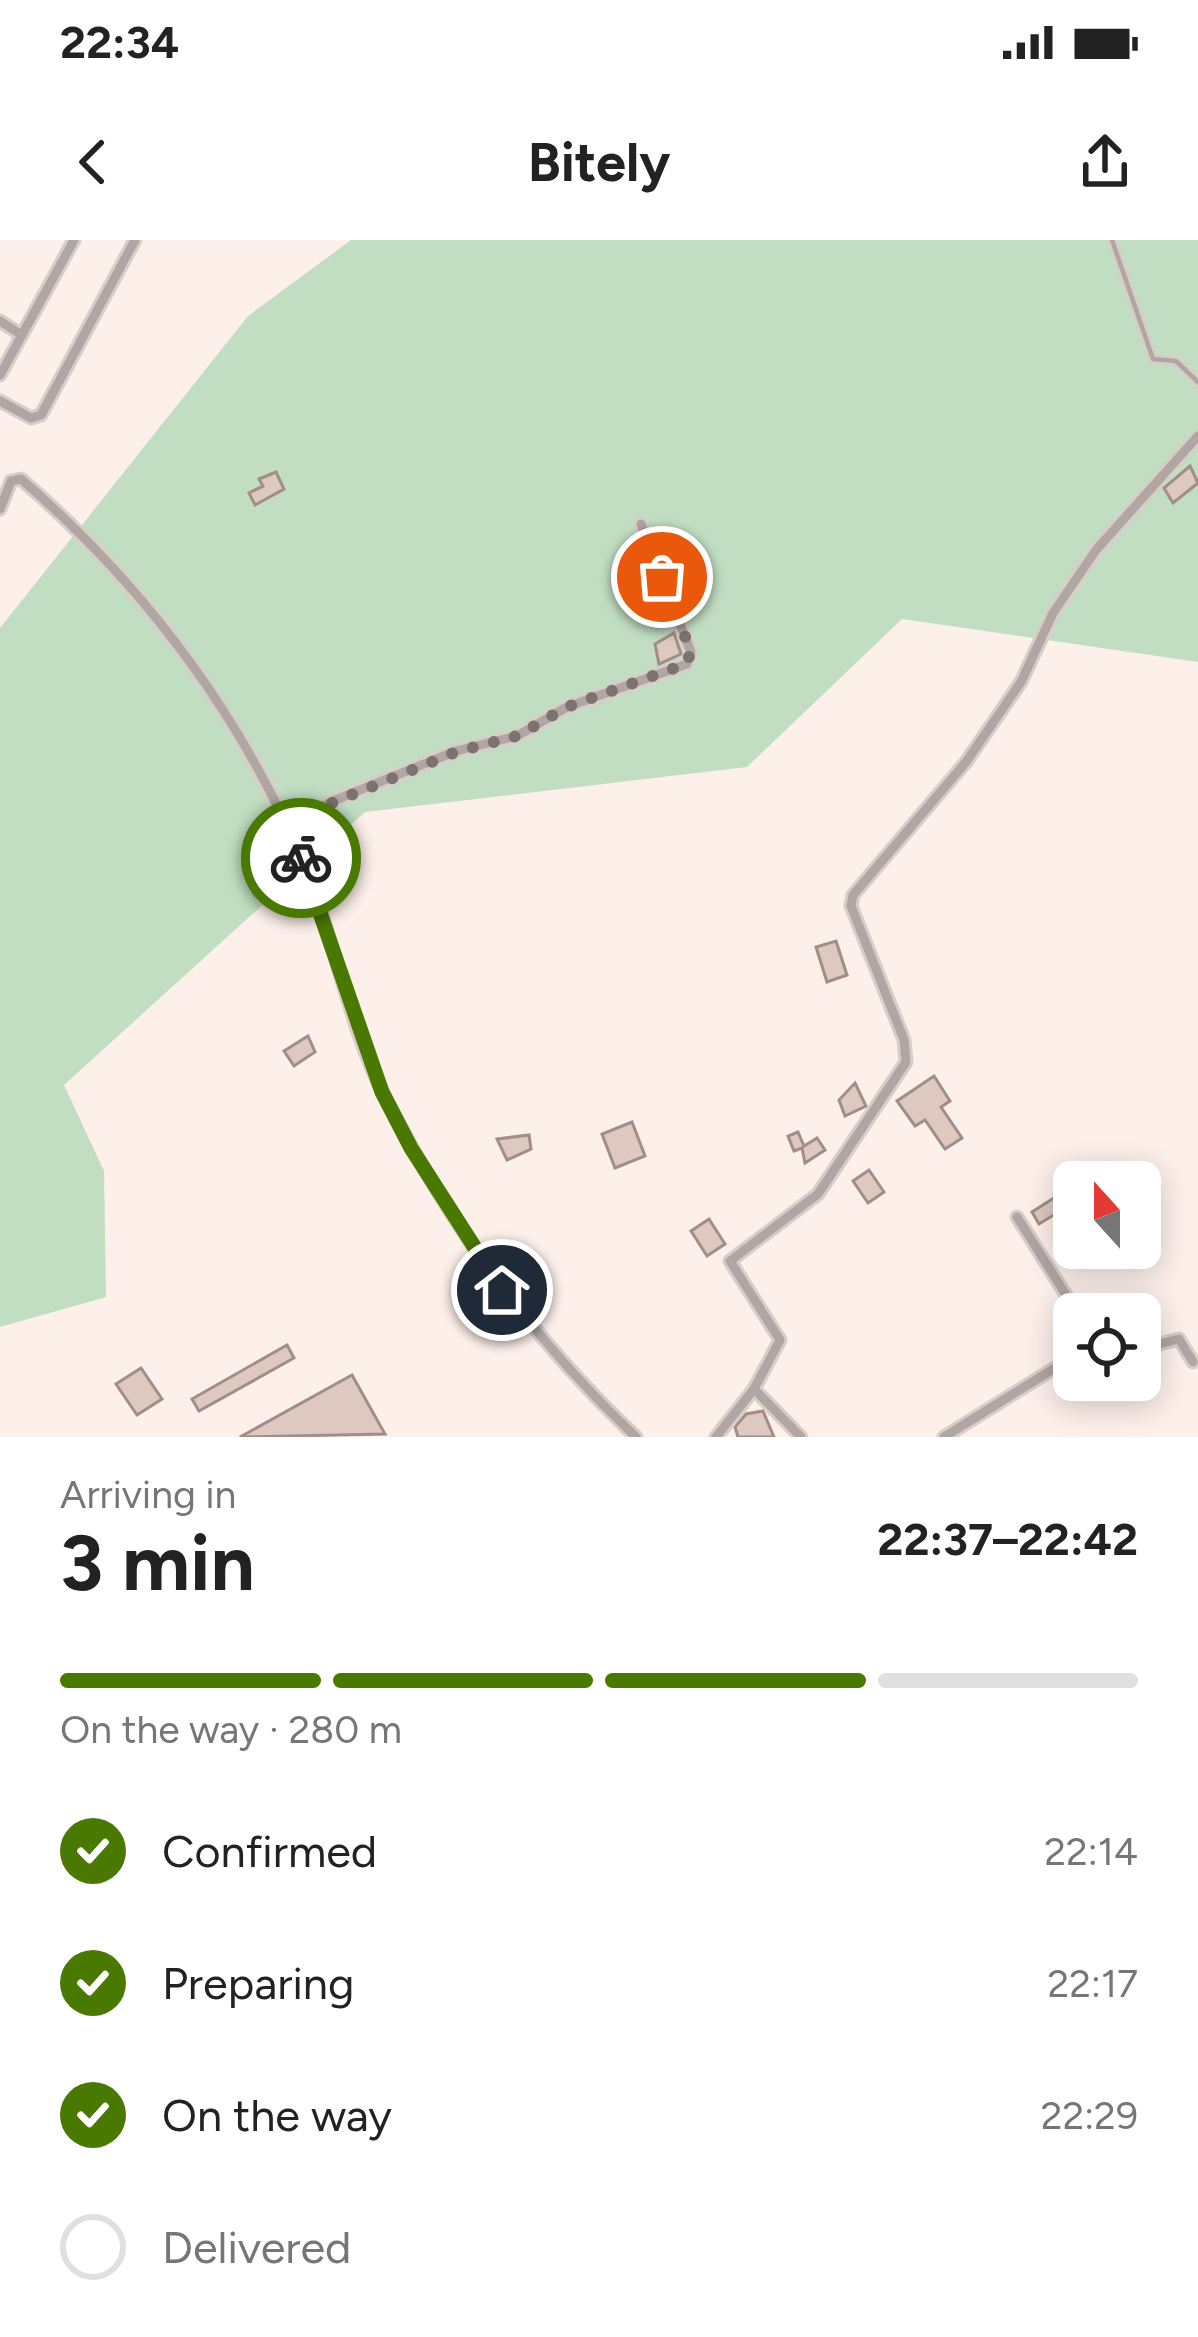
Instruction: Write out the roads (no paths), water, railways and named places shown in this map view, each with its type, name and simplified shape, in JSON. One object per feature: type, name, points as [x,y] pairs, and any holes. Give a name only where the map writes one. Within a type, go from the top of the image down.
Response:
[{"type":"street","points":[[0,375],[74,240]]},
{"type":"street","points":[[3,402],[31,418],[41,415],[135,240]]},
{"type":"street","points":[[0,321],[20,334]]},
{"type":"street","points":[[716,1437],[754,1389],[780,1340],[730,1261],[818,1194],[908,1058],[851,906],[853,895],[966,762],[1021,682],[1053,613],[1096,550],[1127,509],[1198,436]]},
{"type":"street","points":[[0,509],[11,481],[21,479],[110,565],[212,691],[287,825],[382,1092],[411,1148],[502,1290],[636,1437]]},
{"type":"street","points":[[287,825],[333,801],[456,752],[517,736],[567,707],[686,664],[691,652],[641,524]]},
{"type":"street","points":[[1017,1217],[1065,1293]]},
{"type":"street","points":[[1161,1344],[1179,1340],[1192,1362]]},
{"type":"street","points":[[944,1437],[1053,1368]]},
{"type":"street","points":[[754,1389],[801,1437]]},
{"type":"lane","points":[[1112,240],[1153,358],[1176,361],[1198,382]]}]
